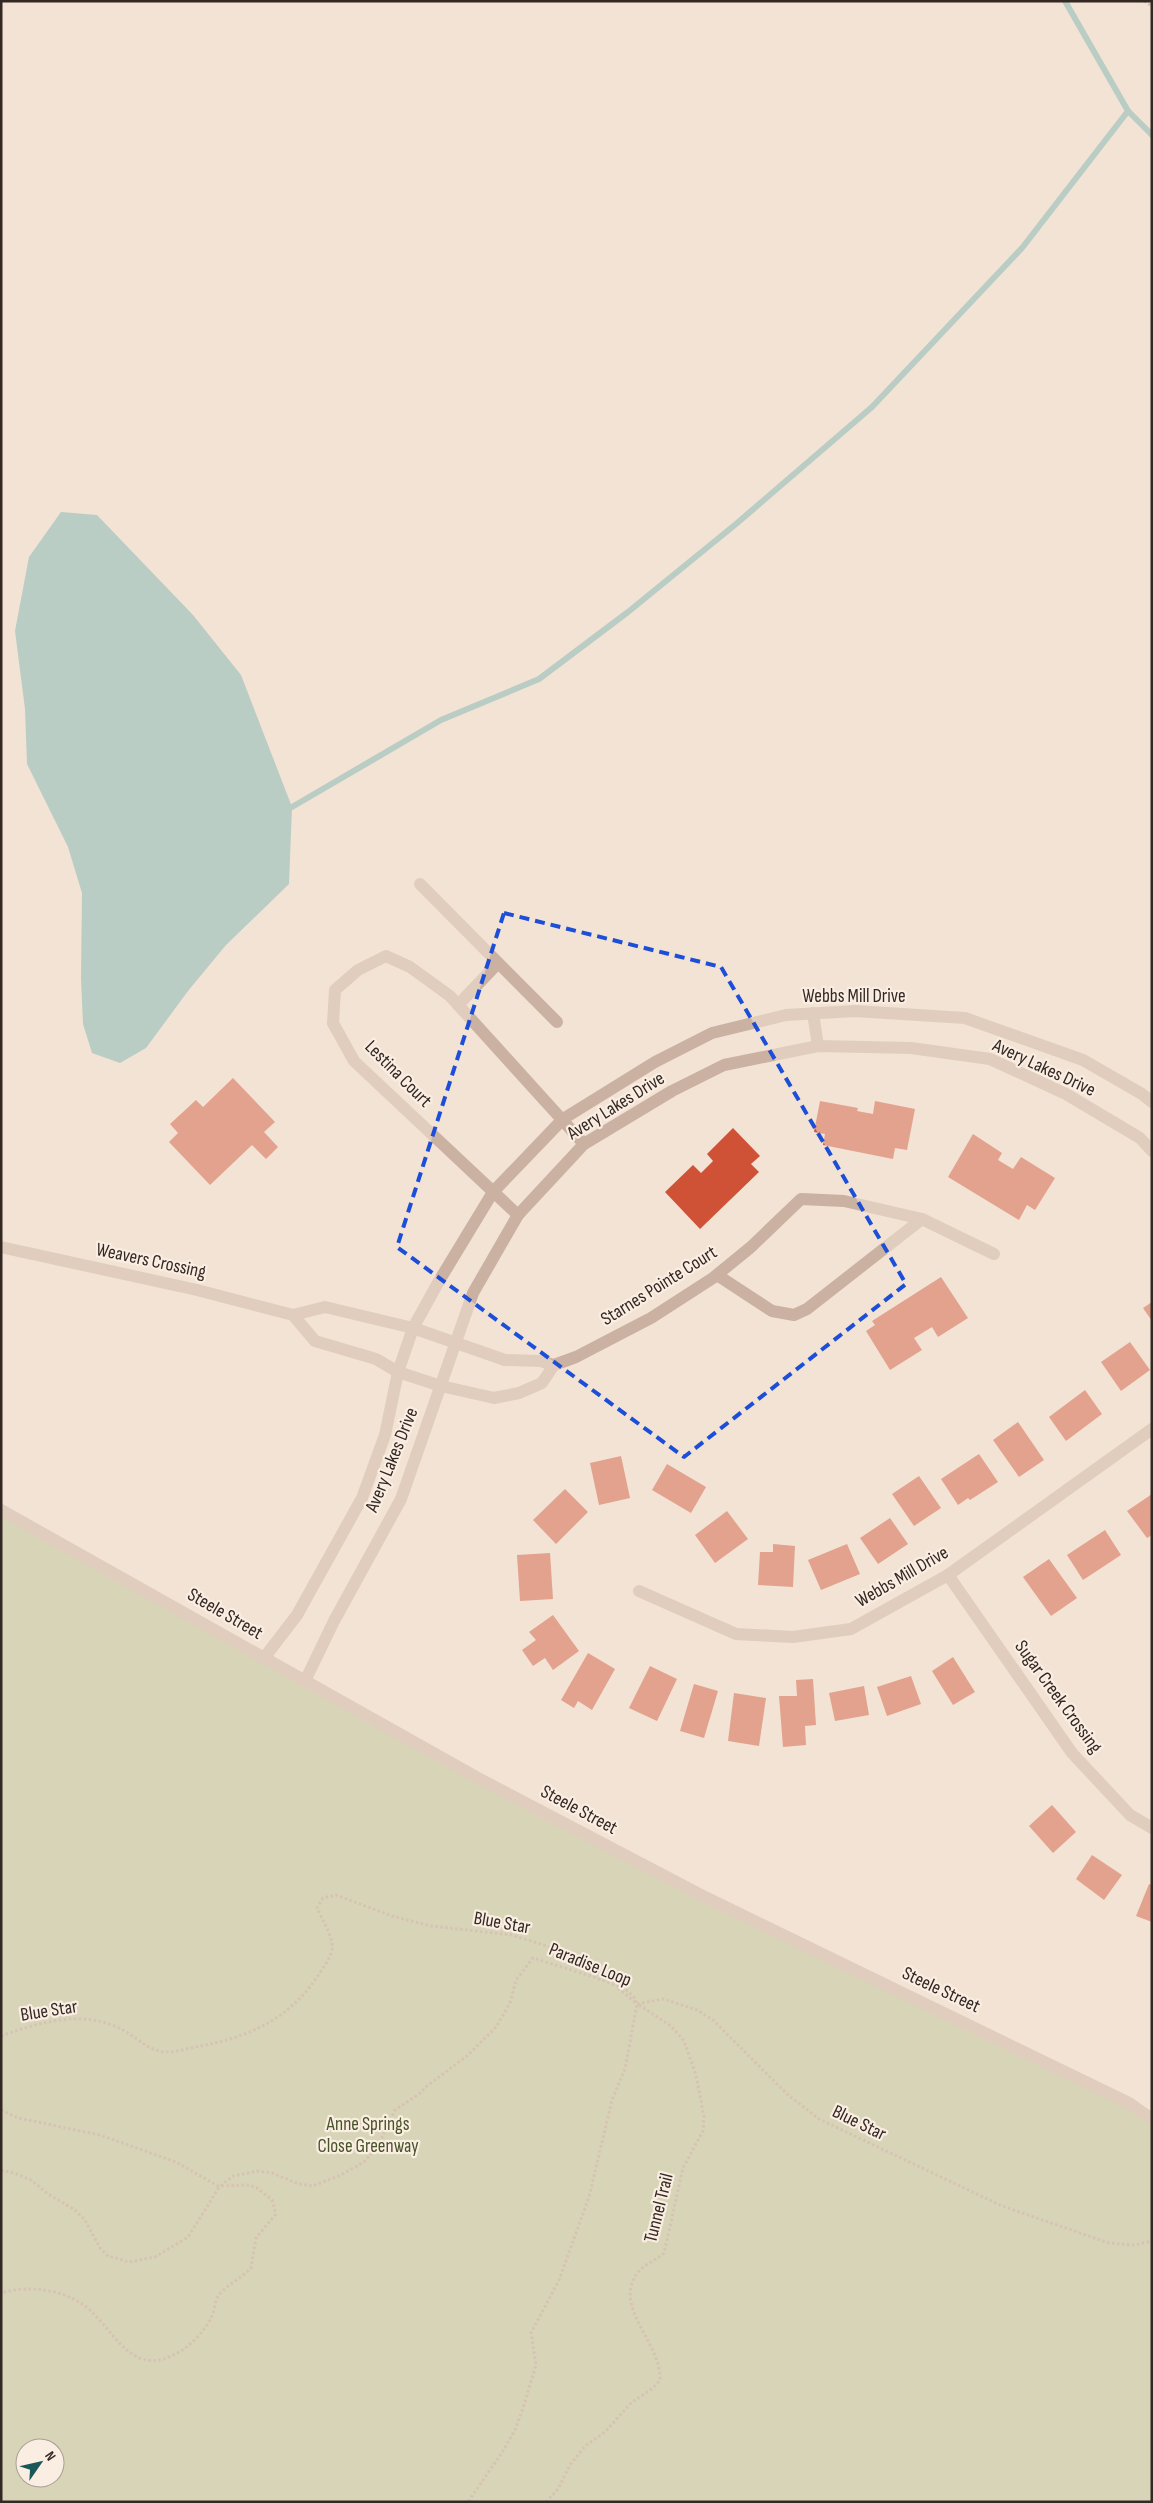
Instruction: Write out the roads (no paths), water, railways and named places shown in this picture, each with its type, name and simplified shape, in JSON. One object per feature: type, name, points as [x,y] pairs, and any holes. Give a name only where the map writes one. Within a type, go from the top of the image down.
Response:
[{"type":"street","points":[[420,884],[557,1022]]},
{"type":"street","name":"Lestina Court","points":[[493,1192],[354,1061],[333,1023],[335,990],[358,970],[386,956],[410,967],[458,1005],[584,1144]]},
{"type":"street","points":[[458,1005],[498,963]]},
{"type":"street","name":"Webbs Mill Drive","points":[[563,1119],[655,1062],[712,1033],[786,1015],[854,1011],[965,1018],[1083,1060],[1142,1094],[1152,1102]]},
{"type":"street","points":[[813,1013],[818,1046]]},
{"type":"street","name":"Avery Lakes Drive","points":[[305,1681],[334,1622],[402,1499],[473,1293],[518,1215],[584,1144],[672,1091],[724,1065],[818,1046],[911,1048],[990,1059],[1066,1094],[1140,1138],[1152,1151]]},
{"type":"street","name":"Avery Lakes Drive","points":[[264,1658],[297,1615],[362,1498],[385,1436],[398,1372],[413,1328],[468,1229],[493,1192],[563,1119]]},
{"type":"street","points":[[493,1192],[518,1215]]},
{"type":"street","name":"Starnes Pointe Court","points":[[413,1328],[505,1360],[540,1361],[554,1365],[576,1358],[651,1318],[717,1275],[801,1198],[844,1201],[922,1219],[994,1254]]},
{"type":"street","points":[[717,1275],[772,1311],[794,1314],[807,1309],[922,1219]]},
{"type":"street","name":"Weavers Crossing","points":[[1,1247],[197,1290],[293,1315],[325,1307],[413,1328]]},
{"type":"street","points":[[293,1315],[315,1341],[376,1360],[398,1372],[441,1386],[494,1398],[519,1393],[542,1383],[554,1365]]},
{"type":"street","name":"Webbs Mill Drive","points":[[639,1591],[736,1634],[793,1637],[851,1629],[948,1574],[1152,1429]]},
{"type":"street","name":"Steele Street","points":[[1,1510],[478,1778],[705,1898],[1112,2095],[1152,2118]]},
{"type":"street","name":"Sugar Creek Crossing","points":[[948,1574],[1072,1753],[1130,1815],[1152,1828]]},
{"type":"water","points":[[61,512],[97,515],[193,615],[241,675],[292,807],[289,884],[226,945],[188,991],[146,1048],[120,1063],[92,1053],[83,1024],[81,978],[82,893],[68,847],[27,764],[25,709],[15,631],[29,557]]},
{"type":"waterway","points":[[1065,1],[1128,111],[1152,135]]},
{"type":"waterway","points":[[292,807],[441,720],[539,679],[628,612],[736,524],[872,407],[1022,248],[1128,111]]},
{"type":"park label","name":"Anne Springs Close Greenway","points":[[368,2135]]}]
